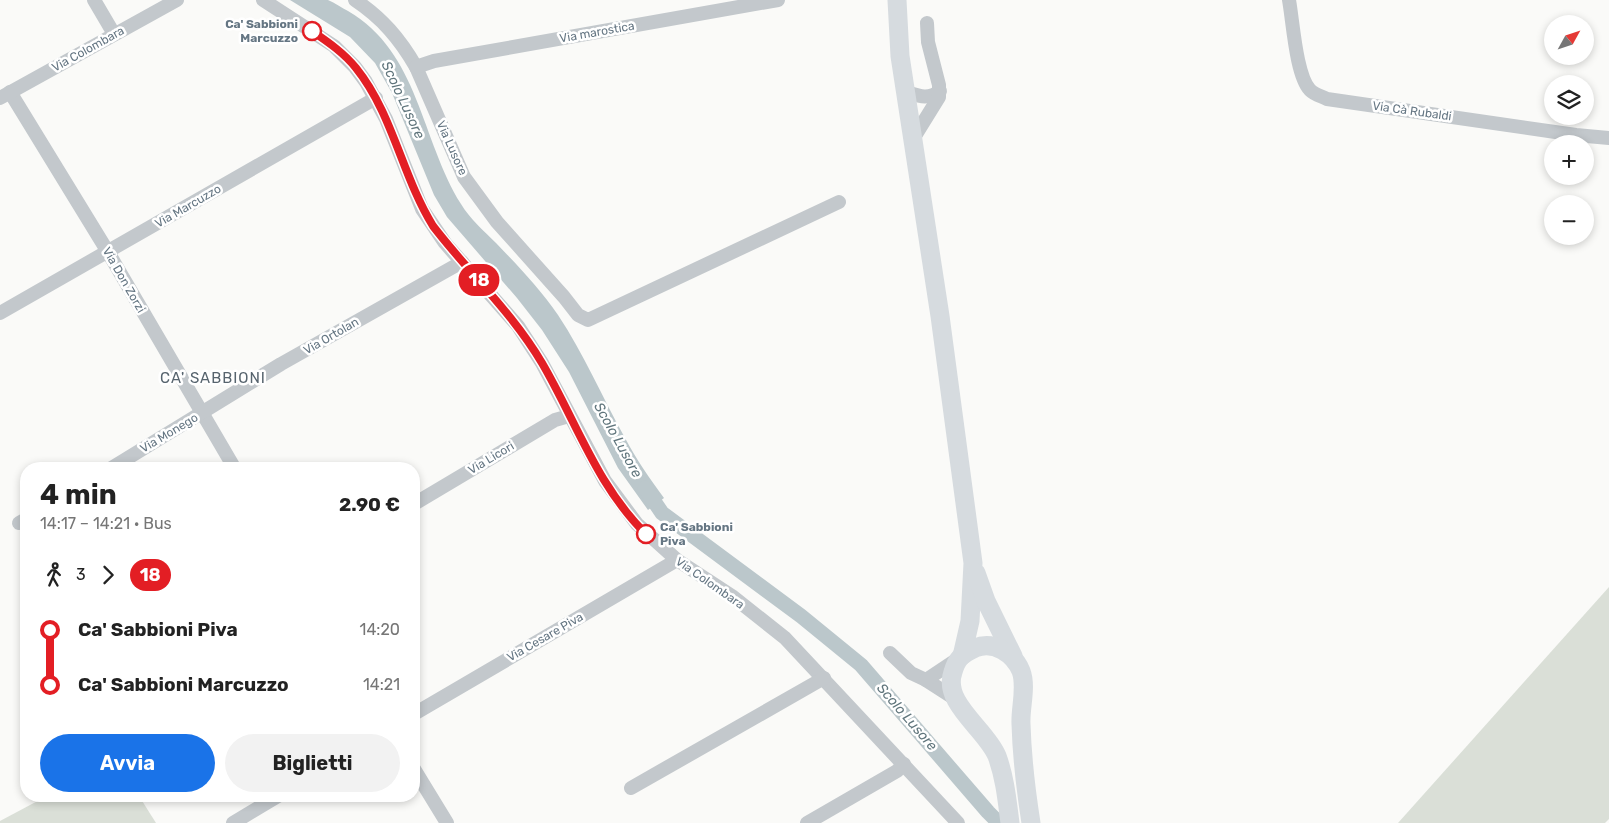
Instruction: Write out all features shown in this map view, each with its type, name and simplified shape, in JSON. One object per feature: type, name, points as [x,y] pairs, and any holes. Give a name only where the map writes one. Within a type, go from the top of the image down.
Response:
[{"type":"main road","points":[[897,0],[900,56],[941,326],[973,563],[970,621],[951,677],[954,698],[980,729],[996,754],[1006,784],[1009,821]]},
{"type":"main road","points":[[973,563],[986,601],[1022,673],[1021,723],[1030,814]]},
{"type":"main road","points":[[959,658],[966,652],[980,646],[997,647],[1013,656]]},
{"type":"street","points":[[94,0],[114,34]]},
{"type":"street","name":"Via Colombara","points":[[5,95],[177,0]]},
{"type":"street","name":"Via Colombara","points":[[263,0],[334,46],[355,67],[376,98],[386,119],[422,209],[462,262],[518,326],[542,363],[591,457],[620,504],[637,524],[677,560],[732,596],[785,638],[958,823]]},
{"type":"street","name":"Via Lusore","points":[[355,0],[384,22],[397,37],[416,67],[464,177],[497,222],[578,315],[588,320],[838,202]]},
{"type":"street","name":"Via marostica","points":[[416,67],[434,61],[778,0]]},
{"type":"street","name":"Via Cà Rubaldi","points":[[1289,0],[1301,71],[1307,86],[1316,94],[1327,99],[1576,135],[1609,138]]},
{"type":"street","points":[[913,139],[937,103],[940,90],[928,42],[927,23]]},
{"type":"street","points":[[906,92],[929,97],[940,90]]},
{"type":"street","name":"Via Don Zorzi","points":[[5,95],[108,252],[231,462]]},
{"type":"street","name":"Via Marcuzzo","points":[[0,313],[376,98]]},
{"type":"street","name":"Via Ortolan","points":[[202,413],[282,364],[462,262]]},
{"type":"street","name":"Via Monego","points":[[122,462],[202,413]]},
{"type":"street","name":"Via Licori","points":[[420,500],[555,420],[569,416]]},
{"type":"street","name":"Via Cesare Piva","points":[[420,710],[677,560]]},
{"type":"street","points":[[890,653],[911,673],[954,698]]},
{"type":"street","points":[[926,680],[959,658]]},
{"type":"street","points":[[631,788],[824,678]]},
{"type":"street","points":[[807,823],[904,764]]},
{"type":"street","points":[[420,779],[447,823]]},
{"type":"street","points":[[233,823],[268,802]]},
{"type":"shaded area","points":[[1609,587],[1609,819],[1605,823],[1398,823]]},
{"type":"shaded area","points":[[36,802],[143,802],[156,823],[0,823],[0,821]]},
{"type":"water","points":[[290,0],[331,1],[372,28],[390,49],[416,99],[436,153],[461,204],[473,220],[544,296],[558,315],[585,360],[629,446],[664,498],[648,510],[618,468],[569,372],[542,330],[447,217],[434,195],[392,93],[375,63],[350,37]]},
{"type":"waterway","name":"Scolo Lusore","points":[[645,488],[662,513],[801,616],[861,665],[999,823]]},
{"type":"bus line","name":"18","points":[[312,31],[342,53],[366,82],[386,119],[422,209],[446,243],[518,326],[542,363],[605,481],[620,504],[646,534]]},
{"type":"place","name":"Ca' Sabbioni Marcuzzo","points":[[312,31]]},
{"type":"place","name":"Ca' Sabbioni Piva","points":[[646,534]]},
{"type":"district","name":"CA' SABBIONI","points":[[213,378]]}]
